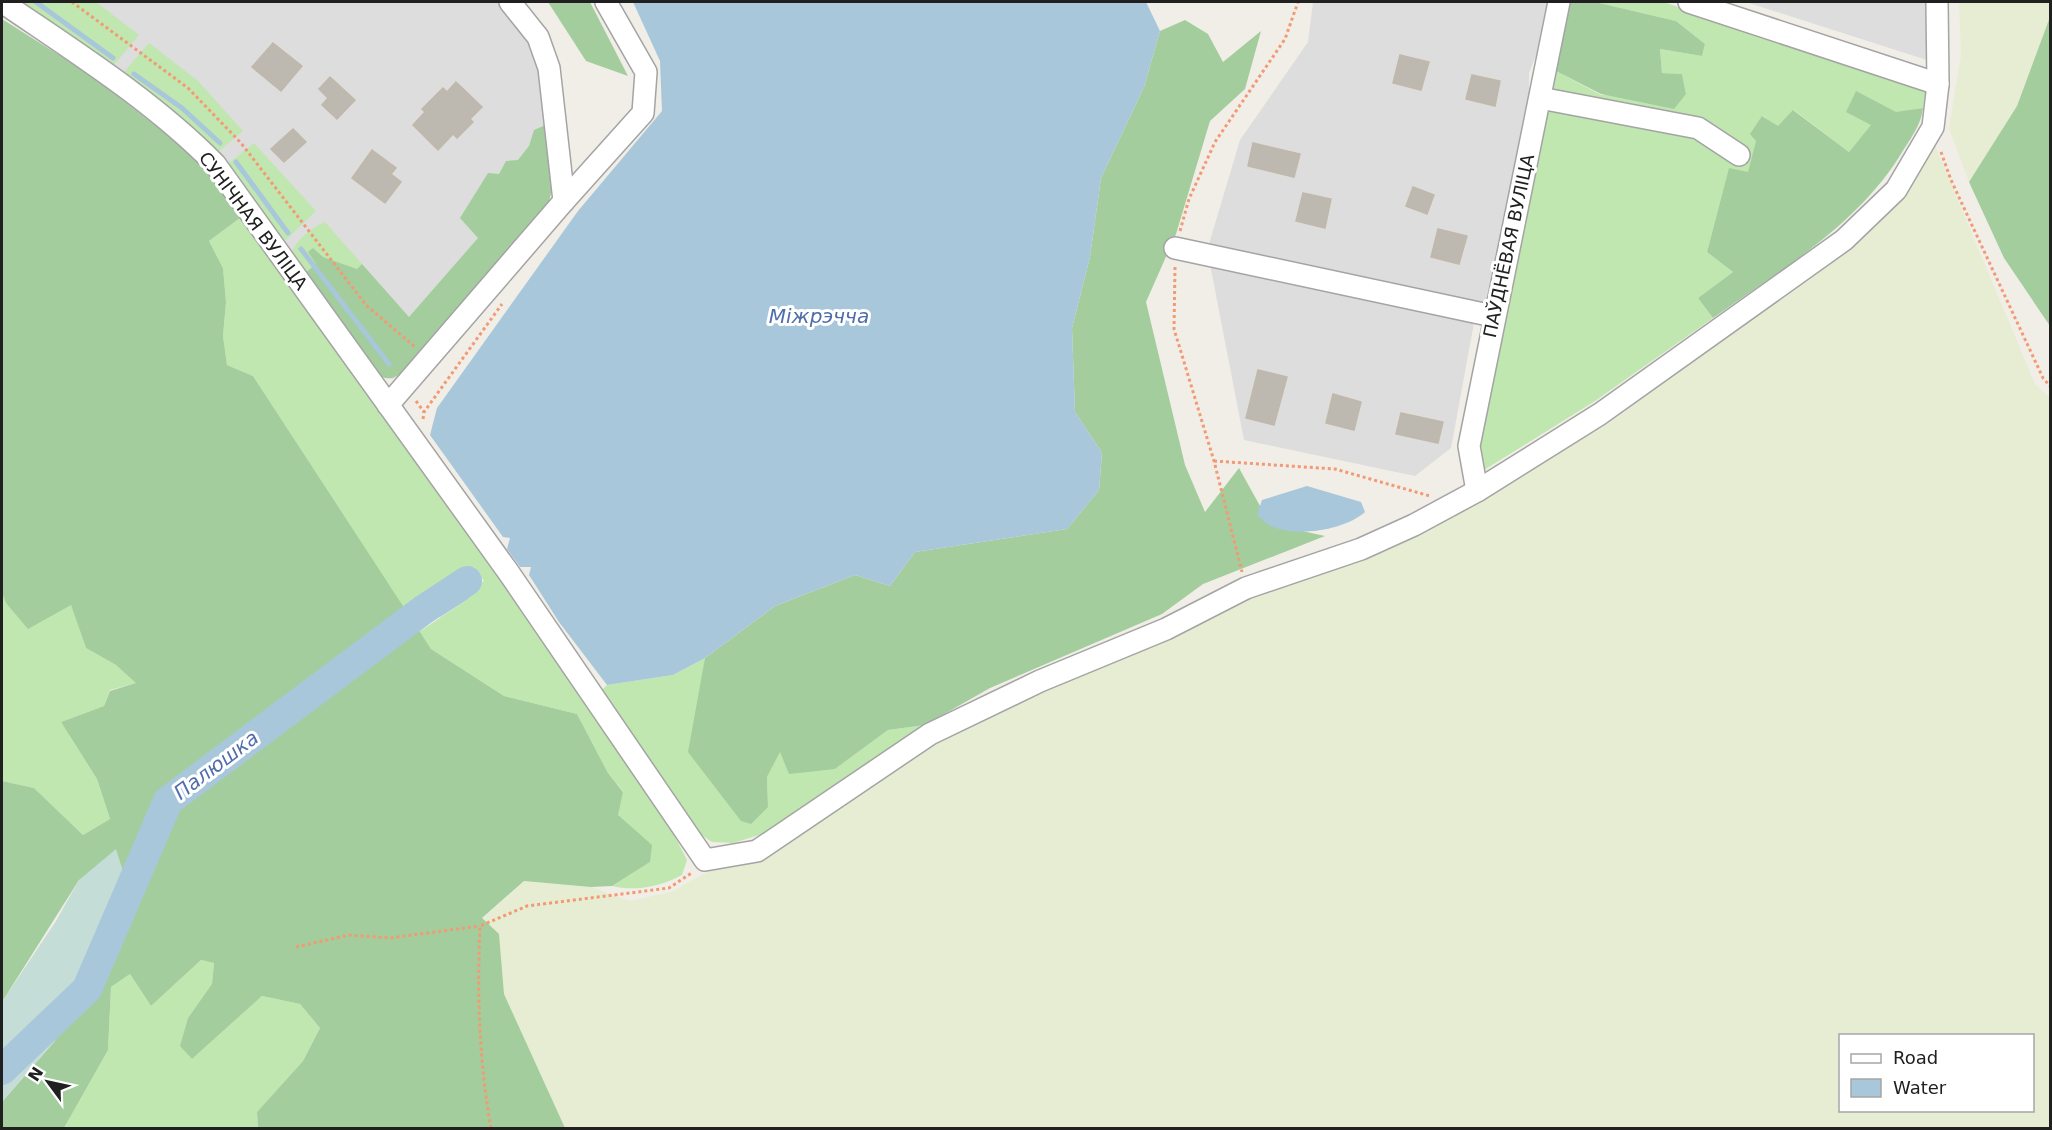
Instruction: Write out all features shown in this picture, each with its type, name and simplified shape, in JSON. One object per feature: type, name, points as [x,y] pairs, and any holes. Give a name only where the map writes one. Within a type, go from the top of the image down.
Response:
[{"type":"street","name":"СУНІЧНАЯ ВУЛІЦА","points":[[2,2],[111,77],[185,134],[215,164],[509,573],[705,860]]},
{"type":"street","points":[[510,2],[538,37],[549,68],[564,201]]},
{"type":"street","points":[[388,405],[643,113],[646,72],[606,2]]},
{"type":"street","name":"ПАЎДНЁВАЯ ВУЛІЦА","points":[[1477,491],[1469,446],[1493,316],[1559,2]]},
{"type":"street","points":[[1689,2],[1938,84]]},
{"type":"street","points":[[705,860],[757,851],[930,734],[1040,681],[1166,628],[1246,588],[1361,549],[1477,491],[1600,414],[1844,240],[1896,190],[1933,127],[1938,84],[1937,2]]},
{"type":"street","points":[[1540,98],[1698,128],[1738,155]]},
{"type":"street","points":[[1175,248],[1493,316]]},
{"type":"path","points":[[72,2],[188,88],[241,142],[366,305],[428,357]]},
{"type":"path","points":[[1246,588],[1214,461],[1174,329],[1175,248],[1189,199],[1215,142],[1285,39],[1298,2]]},
{"type":"path","points":[[1933,127],[1951,180],[2043,378],[2050,386]]},
{"type":"path","points":[[422,429],[424,412],[508,297]]},
{"type":"path","points":[[1214,461],[1335,469],[1455,503]]},
{"type":"path","points":[[296,947],[349,935],[390,938],[480,926],[527,906],[669,888],[686,879],[705,860]]},
{"type":"path","points":[[480,926],[477,987],[485,1095],[491,1128]]},
{"type":"shaded area","points":[[13,2],[500,2],[531,41],[543,72],[553,180],[541,218],[402,373],[393,379],[384,378],[228,169]]},
{"type":"shaded area","points":[[1313,2],[1547,2],[1536,55],[1529,73],[1529,101],[1488,305],[1474,323],[1451,448],[1415,476],[1244,440],[1210,264],[1209,244],[1240,140],[1308,42]]},
{"type":"shaded area","points":[[1746,2],[1928,2],[1930,61]]},
{"type":"shaded area","points":[[116,849],[122,868],[108,941],[96,984],[54,1042],[2,1102],[2,1002],[56,921],[79,880]]},
{"type":"green space","points":[[13,2],[96,2],[139,35],[113,66]]},
{"type":"green space","points":[[548,2],[590,2],[628,76],[586,61]]},
{"type":"green space","points":[[1569,2],[1595,2],[1676,21],[1705,44],[1702,56],[1660,49],[1662,73],[1682,74],[1686,94],[1674,109],[1601,94],[1554,70]]},
{"type":"green space","points":[[1595,2],[1663,2],[1926,88],[1923,108],[1889,116],[1865,134],[1849,152],[1794,110],[1778,127],[1763,116],[1748,173],[1729,169],[1707,252],[1733,272],[1698,298],[1713,318],[1595,401],[1484,470],[1476,445],[1554,70],[1601,95],[1686,94],[1682,74],[1662,73],[1660,49],[1702,56],[1705,44],[1676,21]]},
{"type":"green space","points":[[1959,2],[2050,2],[2049,24],[2017,106],[1969,182],[1949,128],[1961,55]]},
{"type":"green space","points":[[2050,17],[2050,326],[2004,258],[1969,182],[2017,106]]},
{"type":"green space","points":[[2,19],[89,74],[196,157],[240,218],[209,241],[223,268],[226,302],[223,336],[227,365],[253,376],[431,649],[504,696],[577,714],[608,773],[623,792],[618,815],[652,845],[650,862],[612,886],[591,887],[524,881],[482,918],[499,934],[504,994],[565,1128],[258,1128],[257,1112],[303,1061],[320,1028],[300,1004],[262,996],[192,1059],[180,1046],[188,1018],[212,984],[214,963],[201,960],[151,1006],[130,974],[111,987],[108,1050],[64,1128],[2,1128],[2,1102],[54,1042],[96,984],[108,941],[122,868],[79,880],[2,1002],[2,781],[34,788],[83,835],[110,819],[97,779],[61,722],[104,706],[110,691],[136,683],[116,665],[86,648],[71,605],[28,629],[6,603],[2,593]]},
{"type":"green space","points":[[1185,20],[1208,34],[1223,62],[1261,31],[1245,89],[1210,121],[1176,234],[1146,302],[1185,465],[1205,512],[1239,468],[1270,524],[1325,536],[1203,584],[1162,614],[990,688],[925,725],[888,730],[835,769],[789,774],[780,752],[767,777],[768,807],[751,824],[741,821],[688,752],[705,658],[775,606],[855,575],[890,586],[915,552],[1067,529],[1099,490],[1102,453],[1075,412],[1072,328],[1090,257],[1101,178],[1144,87],[1160,31]]},
{"type":"green space","points":[[149,43],[198,81],[243,131],[219,151],[213,151],[123,78],[123,73]]},
{"type":"green space","points":[[1856,91],[1896,112],[1923,108],[1910,139],[1886,176],[1842,223],[1792,263],[1713,318],[1698,298],[1733,272],[1707,252],[1729,168],[1748,172],[1756,141],[1750,134],[1762,116],[1778,126],[1793,110],[1849,152],[1871,125],[1846,112]]},
{"type":"green space","points":[[548,124],[552,185],[547,208],[541,218],[402,373],[388,378],[375,373],[304,274],[316,264],[308,252],[313,248],[323,257],[357,269],[362,264],[409,317],[478,238],[460,218],[488,173],[499,174],[506,161],[518,160],[529,146],[534,130]]},
{"type":"green space","points":[[254,143],[316,211],[286,240],[279,240],[228,169],[230,162]]},
{"type":"green space","points":[[1934,143],[2035,384],[2050,398],[2050,1128],[565,1128],[504,994],[499,934],[482,919],[524,881],[591,887],[630,901],[671,892],[711,870],[759,861],[933,740],[1250,594],[1420,535],[1608,424],[1851,245]]},
{"type":"green space","points":[[240,218],[500,574],[671,829],[687,860],[682,875],[648,887],[612,886],[650,862],[617,815],[623,791],[608,773],[577,714],[504,696],[431,649],[419,632],[468,599],[472,588],[484,581],[474,567],[462,575],[453,575],[405,610],[253,376],[227,365],[223,336],[226,302],[223,268],[209,241]]},
{"type":"green space","points":[[325,222],[362,264],[357,269],[323,257],[304,274],[291,256],[296,245],[304,236]]},
{"type":"green space","points":[[2,593],[6,603],[71,604],[86,648],[116,665],[137,683],[110,690],[104,706],[61,722],[97,779],[110,819],[83,835],[34,788],[2,781]]},
{"type":"green space","points":[[705,658],[703,677],[768,807],[767,777],[780,751],[835,769],[888,730],[925,725],[766,833],[733,843],[712,842],[697,832],[599,693],[607,685],[673,675]]},
{"type":"green space","points":[[201,960],[214,963],[212,985],[188,1018],[181,1046],[192,1059],[262,996],[300,1004],[320,1028],[303,1061],[257,1112],[258,1128],[64,1128],[108,1050],[111,987],[130,974],[151,1006]]},
{"type":"water","name":"Міжрэчча","points":[[633,2],[1146,2],[1160,31],[1144,87],[1101,178],[1090,257],[1072,328],[1075,412],[1102,453],[1099,490],[1067,529],[915,552],[890,586],[855,575],[775,606],[705,658],[673,675],[607,685],[559,622],[529,575],[531,567],[520,567],[507,549],[510,538],[503,537],[430,435],[437,408],[578,211],[662,111],[660,61]]},
{"type":"water","points":[[1307,486],[1361,502],[1365,512],[1333,528],[1306,532],[1281,530],[1269,525],[1257,515],[1262,500]]},
{"type":"water","points":[[453,575],[462,575],[472,588],[468,599],[440,617],[423,610],[426,594]]},
{"type":"building","points":[[273,43],[302,66],[281,91],[252,67]]},
{"type":"building","points":[[1400,55],[1429,62],[1421,90],[1393,83]]},
{"type":"building","points":[[1472,75],[1500,81],[1495,106],[1466,99]]},
{"type":"building","points":[[330,77],[355,100],[337,119],[322,105],[328,98],[319,89]]},
{"type":"building","points":[[456,82],[482,107],[470,119],[473,122],[457,138],[453,134],[438,150],[413,125],[425,112],[422,109],[443,88],[447,92]]},
{"type":"building","points":[[293,129],[306,142],[284,162],[271,149]]},
{"type":"building","points":[[1253,143],[1300,154],[1294,177],[1248,166]]},
{"type":"building","points":[[372,150],[396,168],[391,174],[401,182],[385,203],[352,178]]},
{"type":"building","points":[[1413,187],[1434,195],[1427,214],[1406,206]]},
{"type":"building","points":[[1303,193],[1331,199],[1325,228],[1296,221]]},
{"type":"building","points":[[1438,229],[1467,236],[1459,264],[1431,257]]},
{"type":"building","points":[[1258,370],[1287,377],[1274,425],[1246,418]]},
{"type":"building","points":[[1333,394],[1361,402],[1354,430],[1326,423]]},
{"type":"building","points":[[1401,413],[1443,422],[1438,443],[1396,434]]},
{"type":"waterway","points":[[36,2],[113,58]]},
{"type":"waterway","points":[[134,74],[182,108],[220,143]]},
{"type":"waterway","points":[[236,162],[288,233]]},
{"type":"waterway","points":[[301,249],[389,364]]},
{"type":"waterway","name":"Палюшка","points":[[2,1070],[87,989],[168,801],[423,610],[467,581]]}]
